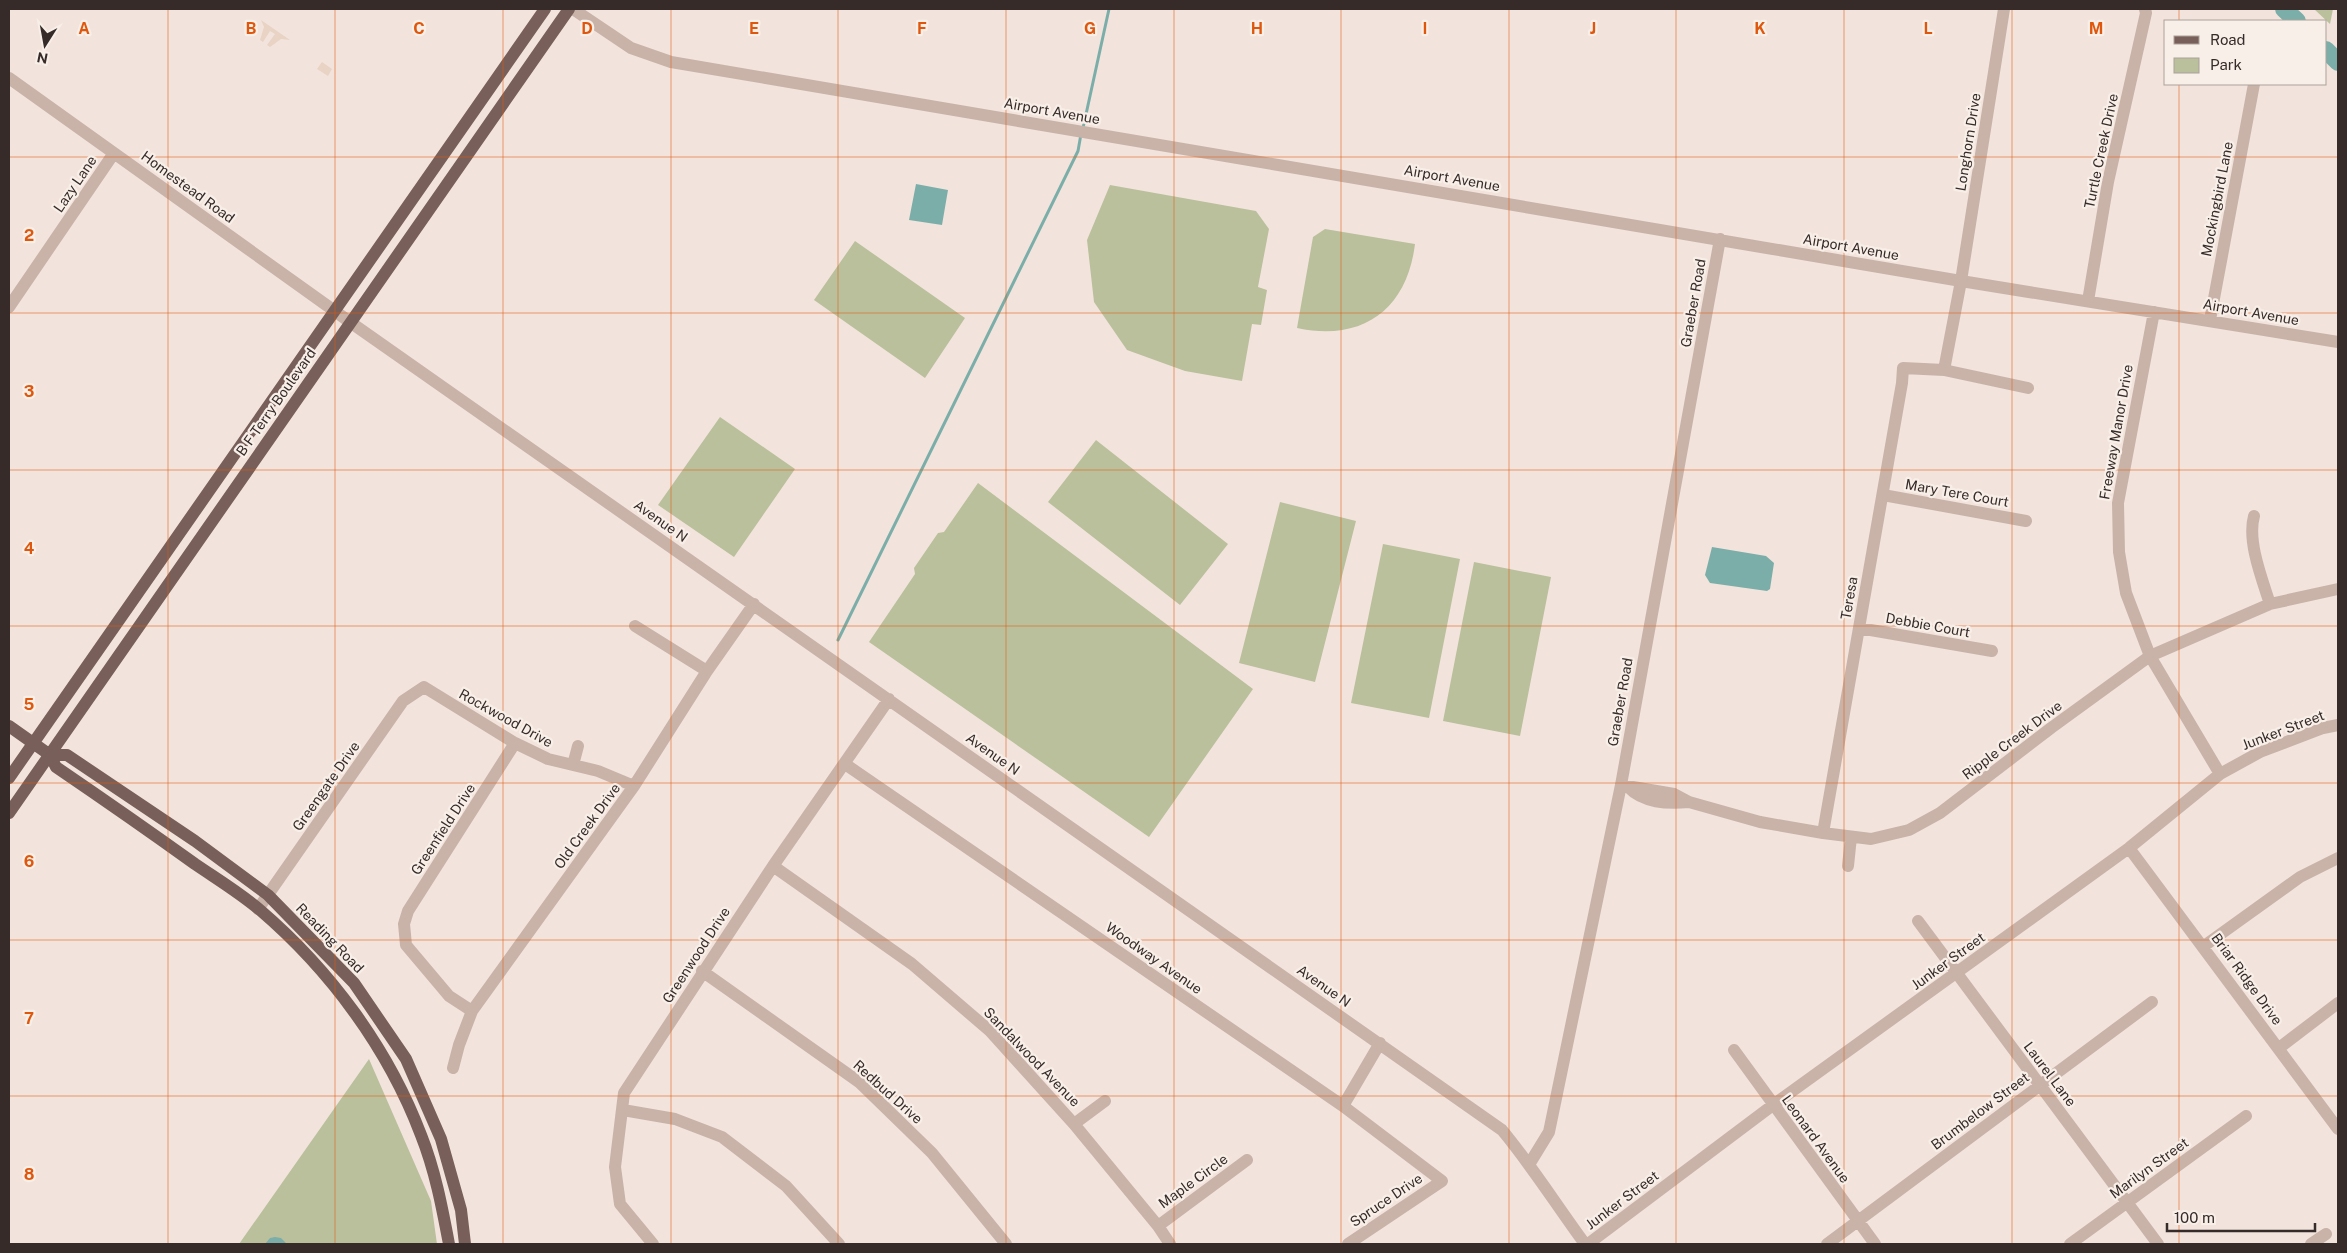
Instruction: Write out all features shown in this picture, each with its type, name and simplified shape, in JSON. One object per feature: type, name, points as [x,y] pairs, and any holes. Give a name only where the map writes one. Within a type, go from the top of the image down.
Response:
[{"type":"main road","name":"B F Terry Boulevard","points":[[9,778],[545,9]]},
{"type":"main road","name":"B F Terry Boulevard","points":[[9,814],[569,9]]},
{"type":"main road","name":"Reading Road","points":[[9,726],[50,755],[56,767],[258,909],[300,947],[327,978],[375,1043],[401,1089],[422,1135],[437,1184],[449,1244]]},
{"type":"main road","name":"Reading Road","points":[[50,755],[67,755],[195,840],[268,896],[354,983],[406,1060],[441,1139],[461,1210],[464,1244]]},
{"type":"street","name":"Airport Avenue","points":[[573,9],[631,48],[671,62],[1961,281],[2338,342]]},
{"type":"street","name":"Longhorn Drive","points":[[1944,370],[1961,281],[2004,9]]},
{"type":"street","name":"Turtle Creek Drive","points":[[2088,301],[2108,182],[2146,13],[2144,9]]},
{"type":"street","name":"Homestead Road","points":[[9,78],[350,322]]},
{"type":"street","name":"Mockingbird Lane","points":[[2210,320],[2254,85]]},
{"type":"street","name":"Lazy Lane","points":[[9,307],[114,153]]},
{"type":"street","name":"Graeber Road","points":[[1530,1164],[1549,1132],[1624,786],[1720,239]]},
{"type":"street","name":"Freeway Manor Drive","points":[[2154,312],[2118,503],[2119,552],[2126,593],[2150,656],[2220,774]]},
{"type":"street","name":"Avenue N","points":[[350,322],[1502,1130],[1530,1164],[1545,1190],[1586,1244]]},
{"type":"street","name":"Teresa","points":[[1823,833],[1883,495],[1903,368],[1944,370]]},
{"type":"street","points":[[1944,370],[2028,388]]},
{"type":"street","name":"Mary Tere Court","points":[[1883,495],[2026,521]]},
{"type":"street","points":[[2254,516],[2251,527],[2253,540],[2260,574],[2270,604]]},
{"type":"street","name":"Ripple Creek Drive","points":[[1624,786],[1638,797],[1672,804],[1689,802],[1760,822],[1823,833],[1870,839],[1909,830],[1940,813],[2051,728],[2150,656],[2270,604],[2338,589]]},
{"type":"street","name":"Old Creek Drive","points":[[453,1068],[459,1045],[472,1011],[634,786],[707,671],[754,604]]},
{"type":"street","points":[[635,626],[707,671]]},
{"type":"street","name":"Debbie Court","points":[[1859,628],[1992,651]]},
{"type":"street","name":"Rockwood Drive","points":[[424,687],[515,743],[548,759],[598,771],[634,786]]},
{"type":"street","name":"Greengate Drive","points":[[258,909],[403,701],[424,687]]},
{"type":"street","name":"Greenwood Drive","points":[[653,1244],[620,1204],[615,1167],[624,1093],[702,971],[889,699]]},
{"type":"street","name":"Junker Street","points":[[1586,1244],[1773,1106],[2130,848],[2220,774],[2260,752],[2322,728],[2338,724]]},
{"type":"street","name":"Greenfield Drive","points":[[472,1011],[449,996],[406,945],[404,924],[408,911],[515,743]]},
{"type":"street","points":[[573,765],[578,746]]},
{"type":"street","name":"Woodway Avenue","points":[[845,764],[1343,1106],[1442,1181]]},
{"type":"street","points":[[1848,866],[1851,837]]},
{"type":"street","name":"Briar Ridge Drive","points":[[2130,848],[2338,1129]]},
{"type":"street","points":[[2204,946],[2300,877],[2338,858]]},
{"type":"street","name":"Sandalwood Avenue","points":[[773,866],[912,964],[990,1031],[1074,1124],[1158,1226],[1170,1244]]},
{"type":"street","name":"Laurel Lane","points":[[1918,921],[2158,1244]]},
{"type":"street","name":"Redbud Drive","points":[[702,971],[859,1082],[932,1153],[1006,1244]]},
{"type":"street","name":"Brumbelow Street","points":[[1827,1244],[2152,1002]]},
{"type":"street","points":[[2279,1048],[2338,1004]]},
{"type":"street","points":[[1343,1106],[1380,1043]]},
{"type":"street","name":"Leonard Avenue","points":[[1734,1050],[1875,1244]]},
{"type":"street","points":[[1074,1124],[1105,1101]]},
{"type":"street","points":[[623,1110],[675,1119],[722,1136],[786,1186],[840,1244]]},
{"type":"street","name":"Marilyn Street","points":[[2070,1244],[2246,1116]]},
{"type":"street","name":"Maple Circle","points":[[1158,1226],[1247,1160]]},
{"type":"street","name":"Spruce Drive","points":[[1348,1244],[1442,1181]]},
{"type":"street","points":[[2311,1244],[2326,1234]]},
{"type":"green space","points":[[2314,9],[2333,9],[2330,24]]},
{"type":"green space","points":[[1110,185],[1256,211],[1269,229],[1258,287],[1267,290],[1261,325],[1252,324],[1242,381],[1185,371],[1127,350],[1094,302],[1087,240]]},
{"type":"green space","points":[[1325,229],[1415,244],[1410,267],[1402,287],[1391,303],[1377,316],[1361,325],[1342,330],[1320,331],[1297,328],[1313,237]]},
{"type":"green space","points":[[855,241],[965,318],[925,378],[814,300]]},
{"type":"green space","points":[[720,417],[795,469],[734,557],[658,505]]},
{"type":"green space","points":[[1096,440],[1228,544],[1180,605],[1048,502]]},
{"type":"green space","points":[[978,483],[1253,689],[1149,837],[869,642],[915,574],[914,568],[938,533],[944,532]]},
{"type":"green space","points":[[1280,502],[1356,521],[1315,682],[1239,663]]},
{"type":"green space","points":[[1383,544],[1460,559],[1429,718],[1351,703]]},
{"type":"green space","points":[[1474,562],[1551,577],[1520,736],[1443,721]]},
{"type":"green space","points":[[369,1059],[431,1201],[437,1244],[239,1244]]},
{"type":"shaded area","points":[[261,20],[290,40],[281,39],[270,47],[267,45],[275,34],[270,31],[263,42],[260,40],[264,27]]},
{"type":"shaded area","points":[[322,62],[332,69],[328,76],[317,69]]},
{"type":"water","points":[[916,184],[948,190],[942,225],[909,220]]},
{"type":"water","points":[[1712,547],[1766,556],[1774,563],[1770,589],[1767,591],[1710,583],[1705,575]]},
{"type":"water","points":[[270,1238],[281,1238],[287,1244],[265,1244]]},
{"type":"waterway","points":[[1083,128],[1109,9]]},
{"type":"waterway","points":[[2284,9],[2296,20]]},
{"type":"waterway","points":[[2327,51],[2338,62]]},
{"type":"waterway","points":[[838,640],[1078,151],[1081,134]]}]
